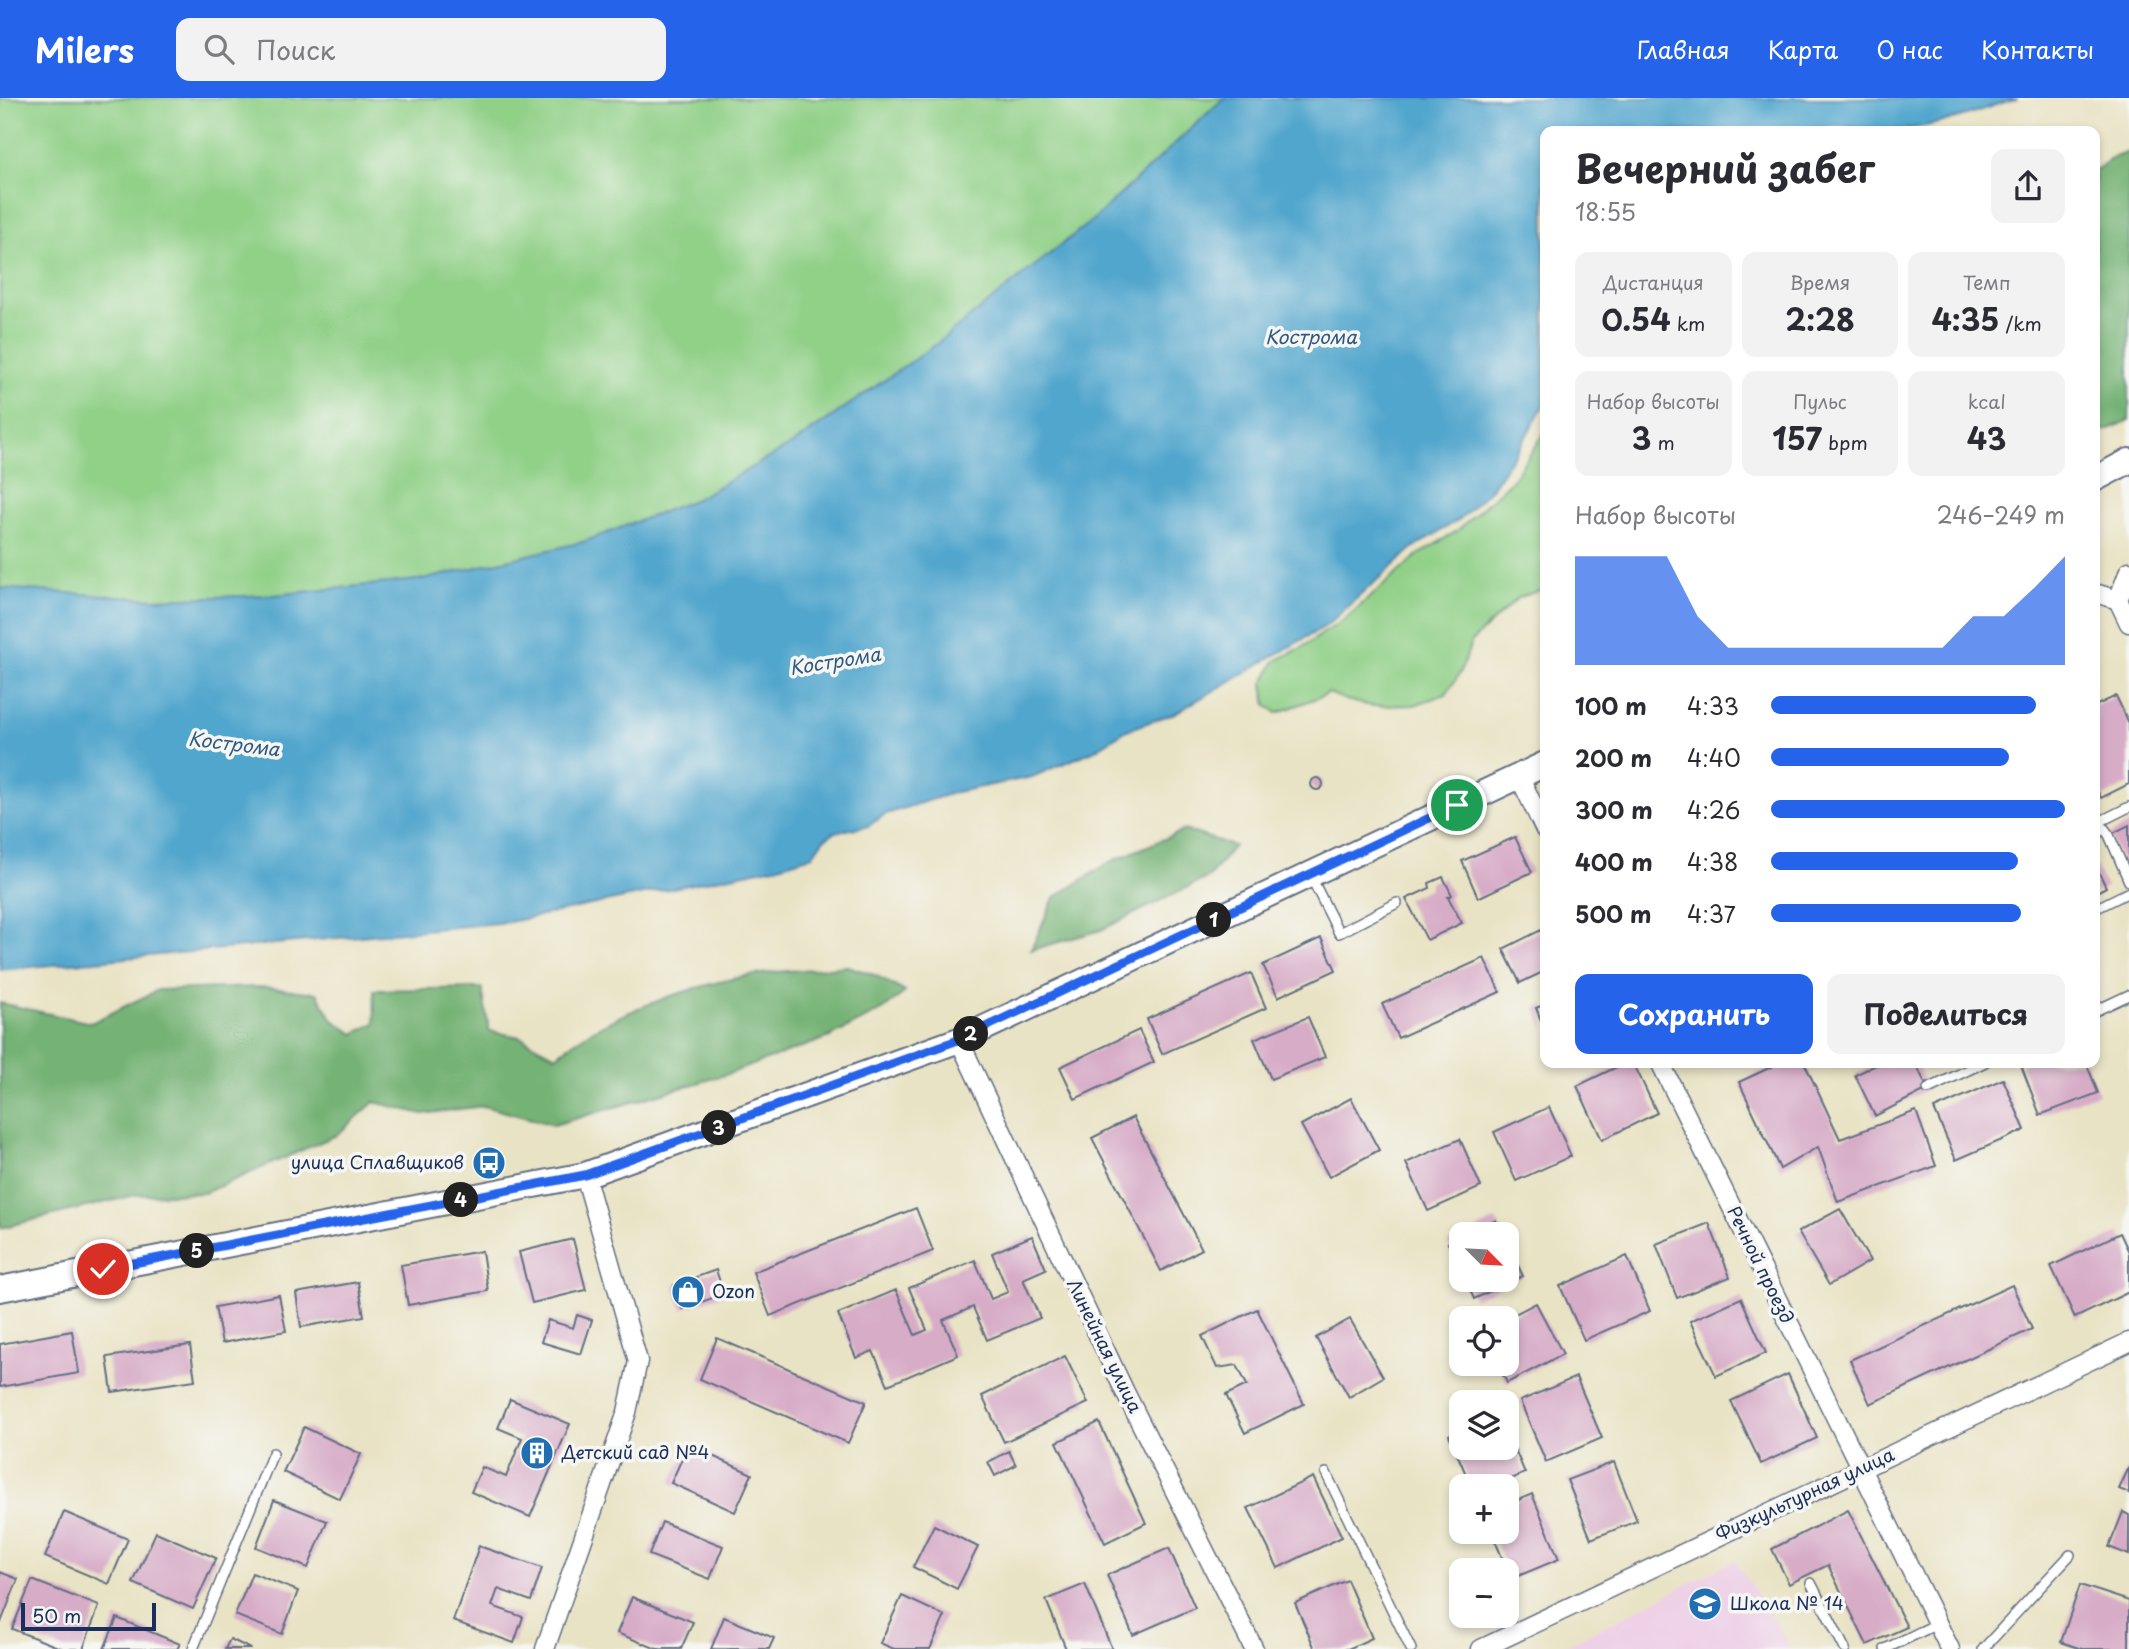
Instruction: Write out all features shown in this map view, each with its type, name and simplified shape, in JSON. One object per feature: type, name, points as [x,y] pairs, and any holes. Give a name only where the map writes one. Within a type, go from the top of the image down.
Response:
[{"type":"street","points":[[2100,476],[2129,461]]},
{"type":"street","points":[[2129,571],[2124,598],[2129,622]]},
{"type":"street","points":[[2100,594],[2124,598]]},
{"type":"street","points":[[0,1289],[585,1175],[958,1040],[1540,767]]},
{"type":"street","points":[[1520,778],[1540,820]]},
{"type":"street","name":"Линейная улица","points":[[958,1040],[1124,1390],[1254,1649]]},
{"type":"street","name":"Речной проезд","points":[[1663,1068],[1950,1649]]},
{"type":"street","points":[[545,1649],[627,1412],[638,1361],[585,1175]]},
{"type":"street","name":"Физкультурная улица","points":[[1481,1649],[2129,1342]]},
{"type":"lane","points":[[2100,822],[2129,807]]},
{"type":"lane","points":[[2100,823],[2109,835],[2129,881]]},
{"type":"lane","points":[[1310,876],[1339,933],[1397,903]]},
{"type":"lane","points":[[2100,906],[2129,892]]},
{"type":"lane","points":[[2100,1009],[2129,995]]},
{"type":"lane","points":[[1928,1089],[1972,1068]]},
{"type":"lane","points":[[193,1649],[273,1453]]},
{"type":"lane","points":[[1326,1473],[1410,1649]]},
{"type":"lane","points":[[1983,1649],[2070,1555]]},
{"type":"lane","points":[[1811,1583],[1845,1649]]},
{"type":"lane","points":[[1885,1649],[1937,1624]]},
{"type":"shaded area","name":"Школа № 14","points":[[1735,1560],[1791,1649],[1559,1649]]},
{"type":"green space","points":[[0,98],[1224,98],[1095,218],[935,345],[792,444],[696,499],[583,542],[426,579],[274,595],[153,599],[0,588]]},
{"type":"green space","points":[[2129,152],[2129,420],[2100,433],[2100,167],[2112,158]]},
{"type":"green space","points":[[1540,440],[1540,591],[1519,597],[1472,641],[1460,673],[1446,694],[1414,705],[1371,706],[1329,693],[1277,713],[1267,705],[1263,684],[1275,661],[1301,648],[1345,619],[1418,555],[1457,531],[1511,481]]},
{"type":"green space","points":[[1185,830],[1234,846],[1209,877],[1101,930],[1031,950],[1054,898],[1110,862]]},
{"type":"green space","points":[[848,966],[877,976],[905,992],[884,1009],[830,1037],[728,1074],[554,1125],[483,1106],[423,1114],[374,1102],[337,1135],[204,1193],[135,1195],[0,1228],[0,1003],[91,1023],[158,990],[261,987],[317,993],[333,1020],[354,1034],[375,1023],[374,990],[482,988],[489,1031],[520,1037],[556,1056],[575,1041],[621,1016],[697,988],[758,974]]},
{"type":"water","name":"Кострома","points":[[1224,98],[2018,98],[1924,126],[1540,126],[1540,412],[1490,490],[1460,519],[1413,548],[1326,626],[1175,713],[1127,730],[1093,751],[1032,777],[956,792],[886,814],[868,826],[835,832],[823,840],[812,856],[779,866],[509,922],[0,970],[0,588],[153,599],[274,595],[426,579],[583,542],[696,499],[793,444],[935,345],[1095,218]]},
{"type":"building","points":[[2116,696],[2129,723],[2129,784],[2101,798],[2100,796],[2100,704]]},
{"type":"building","points":[[1317,778],[1323,784],[1317,790],[1311,784]]},
{"type":"building","points":[[2129,825],[2129,877],[2109,835]]},
{"type":"building","points":[[1515,837],[1532,872],[1478,898],[1462,861]]},
{"type":"building","points":[[2100,874],[2106,887],[2100,890]]},
{"type":"building","points":[[1443,877],[1452,895],[1448,897],[1462,923],[1427,940],[1406,899],[1430,888],[1429,883]]},
{"type":"building","points":[[1540,930],[1540,973],[1520,983],[1503,949]]},
{"type":"building","points":[[1321,938],[1336,970],[1278,997],[1263,965]]},
{"type":"building","points":[[1484,958],[1500,992],[1398,1038],[1382,1004]]},
{"type":"building","points":[[1251,973],[1266,1008],[1162,1054],[1147,1019]]},
{"type":"building","points":[[1308,1017],[1325,1057],[1271,1079],[1254,1039]]},
{"type":"building","points":[[1139,1030],[1154,1062],[1075,1099],[1060,1067]]},
{"type":"building","points":[[1614,1068],[1636,1068],[1657,1113],[1602,1140],[1577,1086]]},
{"type":"building","points":[[1769,1068],[1807,1068],[1840,1139],[1916,1111],[1936,1166],[1838,1202],[1818,1147],[1780,1169],[1739,1082]]},
{"type":"building","points":[[1870,1068],[1918,1068],[1928,1089],[1875,1116],[1855,1075]]},
{"type":"building","points":[[2022,1068],[2088,1068],[2098,1093],[2040,1115]]},
{"type":"building","points":[[2003,1079],[2025,1130],[1956,1160],[1934,1109]]},
{"type":"building","points":[[1351,1098],[1379,1150],[1329,1177],[1301,1125]]},
{"type":"building","points":[[1549,1107],[1571,1156],[1516,1181],[1494,1132]]},
{"type":"building","points":[[1133,1117],[1202,1249],[1161,1271],[1092,1138]]},
{"type":"building","points":[[1460,1139],[1481,1187],[1428,1211],[1406,1163]]},
{"type":"building","points":[[916,1208],[933,1251],[770,1316],[753,1272]]},
{"type":"building","points":[[1840,1209],[1870,1261],[1829,1285],[1798,1232]]},
{"type":"building","points":[[1709,1223],[1730,1277],[1677,1298],[1656,1244]]},
{"type":"building","points":[[2120,1233],[2129,1252],[2129,1292],[2075,1318],[2051,1266]]},
{"type":"building","points":[[1032,1236],[1046,1269],[1023,1279],[1040,1318],[987,1340],[973,1307],[943,1320],[958,1355],[888,1385],[873,1351],[856,1358],[838,1314],[896,1290],[915,1335],[927,1330],[909,1288],[975,1260],[991,1299],[1008,1292],[992,1253]]},
{"type":"building","points":[[573,1239],[586,1290],[532,1303],[519,1252]]},
{"type":"building","points":[[482,1251],[488,1291],[408,1305],[401,1265]]},
{"type":"building","points":[[1627,1256],[1650,1311],[1584,1340],[1560,1286]]},
{"type":"building","points":[[716,1270],[724,1294],[682,1309],[674,1285]]},
{"type":"building","points":[[358,1282],[364,1316],[301,1327],[296,1293]]},
{"type":"building","points":[[2012,1285],[2032,1329],[1870,1404],[1850,1360]]},
{"type":"building","points":[[1471,1292],[1489,1292],[1474,1299]]},
{"type":"building","points":[[279,1295],[286,1331],[222,1343],[215,1307]]},
{"type":"building","points":[[1741,1298],[1766,1353],[1716,1376],[1690,1321]]},
{"type":"building","points":[[1536,1303],[1563,1354],[1507,1383],[1504,1376],[1519,1376],[1519,1312]]},
{"type":"building","points":[[1257,1309],[1304,1404],[1245,1433],[1226,1395],[1247,1385],[1237,1365],[1217,1368],[1202,1336]]},
{"type":"building","points":[[577,1315],[592,1320],[581,1354],[541,1342],[548,1320],[573,1328]]},
{"type":"building","points":[[1350,1319],[1383,1377],[1349,1397],[1316,1338]]},
{"type":"building","points":[[72,1331],[79,1373],[0,1387],[0,1344]]},
{"type":"building","points":[[717,1338],[866,1402],[848,1443],[700,1379]]},
{"type":"building","points":[[190,1345],[195,1380],[112,1392],[107,1357]]},
{"type":"building","points":[[1065,1356],[1088,1403],[1004,1442],[982,1396]]},
{"type":"building","points":[[1788,1374],[1817,1438],[1761,1464],[1731,1401]]},
{"type":"building","points":[[1576,1377],[1602,1438],[1546,1462],[1520,1401]]},
{"type":"building","name":"Детский сад №4","points":[[510,1399],[570,1424],[530,1517],[471,1492],[482,1467],[506,1477],[522,1438],[498,1428]]},
{"type":"building","points":[[1099,1422],[1146,1523],[1105,1543],[1057,1442]]},
{"type":"building","points":[[304,1427],[361,1454],[340,1499],[283,1472]]},
{"type":"building","points":[[688,1445],[752,1474],[735,1512],[671,1483]]},
{"type":"building","points":[[1009,1451],[1016,1465],[995,1476],[988,1462]]},
{"type":"building","points":[[1519,1459],[1525,1473],[1519,1476],[1466,1474],[1460,1460]]},
{"type":"building","points":[[1614,1462],[1637,1521],[1591,1539],[1567,1480]]},
{"type":"building","points":[[2129,1467],[2129,1493],[2119,1489]]},
{"type":"building","points":[[1313,1477],[1342,1537],[1278,1568],[1248,1508]]},
{"type":"building","points":[[1532,1494],[1559,1559],[1519,1576],[1519,1558],[1502,1558],[1496,1544],[1519,1544],[1519,1500]]},
{"type":"building","points":[[274,1500],[327,1521],[308,1568],[256,1547]]},
{"type":"building","points":[[1848,1510],[1907,1627],[1867,1645],[1828,1565],[1789,1584],[1772,1549]]},
{"type":"building","points":[[64,1512],[128,1539],[109,1584],[45,1557]]},
{"type":"building","points":[[2123,1512],[2129,1515],[2129,1555],[2109,1547]]},
{"type":"building","points":[[662,1522],[723,1546],[710,1579],[649,1555]]},
{"type":"building","points":[[934,1525],[978,1547],[957,1589],[913,1567]]},
{"type":"building","points":[[156,1532],[216,1558],[193,1609],[133,1583]]},
{"type":"building","points":[[479,1546],[542,1568],[531,1601],[498,1589],[492,1606],[523,1617],[514,1643],[453,1621]]},
{"type":"building","points":[[1169,1548],[1195,1608],[1133,1635],[1107,1575]]},
{"type":"building","points":[[0,1572],[18,1579],[0,1625]]},
{"type":"building","points":[[252,1573],[298,1591],[282,1634],[235,1615]]},
{"type":"building","points":[[32,1580],[99,1606],[83,1649],[63,1649],[12,1629]]},
{"type":"building","points":[[1347,1580],[1372,1638],[1348,1649],[1315,1649],[1295,1603]]},
{"type":"building","points":[[1085,1584],[1112,1649],[1066,1649],[1046,1600]]},
{"type":"building","points":[[2080,1585],[2129,1601],[2129,1649],[2082,1649],[2061,1642]]},
{"type":"building","points":[[902,1596],[945,1616],[930,1649],[894,1649],[880,1643]]},
{"type":"building","points":[[632,1597],[693,1622],[681,1649],[657,1649],[617,1633]]},
{"type":"building","points":[[724,1617],[774,1638],[769,1649],[711,1649]]},
{"type":"building","points":[[117,1618],[180,1644],[177,1649],[104,1649]]},
{"type":"building","points":[[230,1639],[251,1649],[225,1649]]},
{"type":"place","name":"улица Сплавщиков","points":[[489,1163]]},
{"type":"place","name":"Ozon","points":[[688,1292]]},
{"type":"place","name":"Детский сад №4","points":[[537,1453]]},
{"type":"place","name":"Школа № 14","points":[[1705,1604]]},
{"type":"route","points":[[103,1269],[585,1175],[958,1040],[1457,805]]}]
